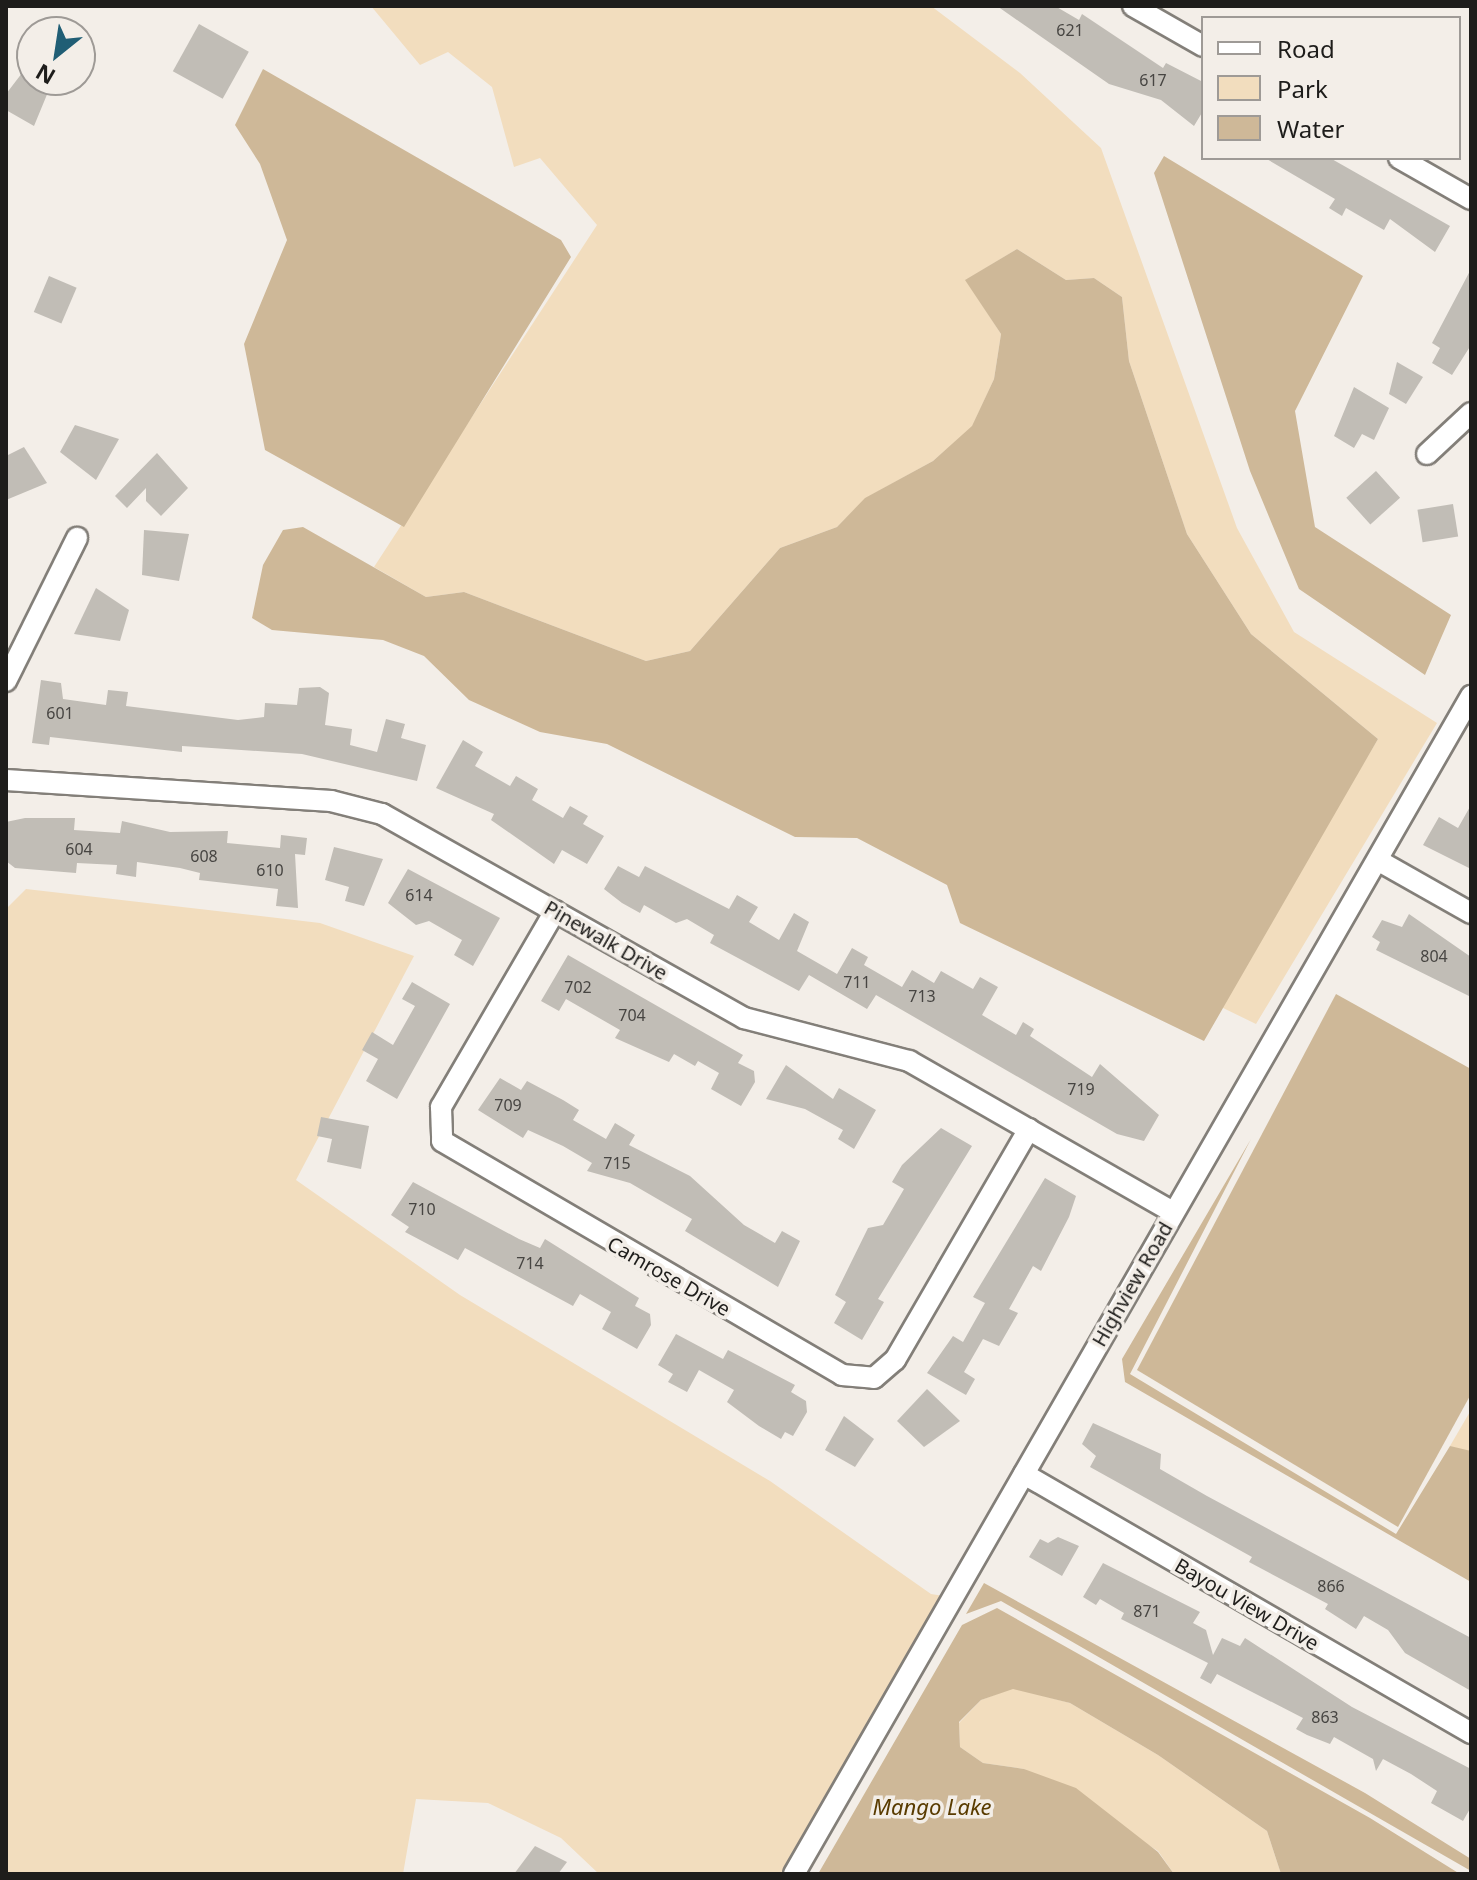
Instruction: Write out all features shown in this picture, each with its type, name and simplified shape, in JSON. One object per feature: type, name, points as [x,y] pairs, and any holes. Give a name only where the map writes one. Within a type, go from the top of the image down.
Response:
[{"type":"street","points":[[1133,6],[1201,45]]},
{"type":"street","points":[[1403,160],[1471,199]]},
{"type":"street","points":[[1427,454],[1471,413]]},
{"type":"street","points":[[6,681],[77,538]]},
{"type":"street","name":"Highview Road","points":[[794,1874],[1173,1212],[1379,861],[1471,696]]},
{"type":"street","name":"Pinewalk Drive","points":[[6,780],[355,807],[407,826],[768,1029],[881,1050],[1029,1129],[1173,1212]]},
{"type":"street","points":[[1379,861],[1471,913]]},
{"type":"street","name":"Camrose Drive","points":[[555,911],[441,1107],[442,1141],[842,1375],[874,1378],[895,1360],[1029,1129]]},
{"type":"street","name":"Bayou View Drive","points":[[1024,1474],[1471,1733]]},
{"type":"green space","points":[[371,6],[931,6],[1020,73],[1101,148],[1237,528],[1294,632],[1437,723],[1256,1024],[1219,1006],[1378,739],[1251,634],[1187,534],[1129,361],[1122,297],[1094,278],[1066,280],[1017,249],[966,280],[1001,334],[994,379],[972,427],[933,461],[866,498],[837,527],[780,548],[690,651],[646,661],[464,592],[426,597],[374,567],[597,225],[540,158],[514,167],[492,87],[448,52],[420,65]]},
{"type":"green space","points":[[26,889],[320,923],[414,956],[296,1180],[460,1295],[770,1481],[931,1594],[944,1596],[784,1874],[599,1874],[561,1838],[488,1803],[416,1799],[403,1874],[6,1874],[6,909]]},
{"type":"green space","points":[[1471,1410],[1471,1451],[1465,1455],[1450,1446]]},
{"type":"green space","points":[[1013,1688],[1070,1703],[1158,1755],[1267,1831],[1281,1874],[1174,1874],[1158,1851],[1024,1769],[983,1763],[960,1747],[959,1723],[981,1700]]},
{"type":"water","points":[[263,69],[561,240],[571,257],[404,527],[265,450],[244,344],[287,240],[260,164],[235,125]]},
{"type":"water","points":[[1164,156],[1363,276],[1295,411],[1315,527],[1451,615],[1425,675],[1299,589],[1250,471],[1154,173]]},
{"type":"water","points":[[1017,249],[1066,280],[1094,278],[1122,297],[1129,361],[1187,534],[1251,634],[1378,739],[1204,1041],[960,923],[947,885],[857,838],[795,837],[607,744],[540,732],[469,700],[424,656],[383,640],[272,630],[252,618],[263,565],[283,530],[303,527],[426,597],[464,592],[646,661],[690,651],[780,548],[837,527],[865,498],[933,461],[972,426],[994,379],[1001,334],[965,280]]},
{"type":"water","points":[[1336,994],[1471,1069],[1471,1394],[1398,1527],[1137,1370]]},
{"type":"water","points":[[1251,1139],[1130,1374],[1396,1534],[1450,1446],[1471,1451],[1471,1582],[1125,1382],[1122,1359]]},
{"type":"water","points":[[984,1583],[1365,1793],[1471,1859],[1471,1871],[1001,1601],[966,1614]]},
{"type":"water","name":"Mango Lake","points":[[997,1608],[1370,1818],[1460,1874],[1281,1874],[1267,1831],[1158,1755],[1070,1703],[1013,1689],[981,1700],[959,1722],[960,1747],[983,1763],[1024,1769],[1076,1788],[1158,1852],[1174,1874],[818,1874],[962,1625]]},
{"type":"building","points":[[997,6],[1055,6],[1079,20],[1082,14],[1163,68],[1166,63],[1201,81],[1201,114],[1194,126],[1161,100],[1109,84]]},
{"type":"building","points":[[199,24],[249,52],[223,99],[173,71]]},
{"type":"building","points":[[16,81],[16,96],[46,96],[34,126],[6,110],[6,94]]},
{"type":"building","points":[[1268,160],[1334,160],[1450,226],[1435,252],[1390,219],[1384,230],[1346,208],[1342,216],[1329,208],[1335,199]]},
{"type":"building","points":[[1471,269],[1471,345],[1452,375],[1432,363],[1440,348],[1432,343]]},
{"type":"building","points":[[49,276],[77,288],[61,324],[34,312]]},
{"type":"building","points":[[1397,362],[1423,377],[1406,404],[1389,394]]},
{"type":"building","points":[[1354,387],[1389,408],[1374,440],[1362,434],[1354,448],[1334,436]]},
{"type":"building","points":[[75,425],[119,439],[96,480],[60,452]]},
{"type":"building","points":[[24,447],[47,483],[6,500],[6,456]]},
{"type":"building","points":[[157,453],[188,488],[161,516],[146,501],[146,488],[127,508],[115,496]]},
{"type":"building","points":[[1376,471],[1400,498],[1370,525],[1346,498]]},
{"type":"building","points":[[1453,504],[1458,537],[1423,542],[1417,510]]},
{"type":"building","points":[[144,530],[189,534],[179,581],[142,575]]},
{"type":"building","points":[[96,588],[129,610],[120,641],[74,634]]},
{"type":"building","points":[[41,680],[61,683],[63,699],[106,705],[108,690],[128,692],[126,706],[238,720],[264,717],[265,703],[297,705],[299,688],[320,687],[329,693],[325,725],[352,729],[350,745],[377,752],[386,719],[405,724],[401,738],[426,745],[417,781],[302,754],[182,746],[182,752],[50,737],[49,745],[32,743]]},
{"type":"building","points":[[463,740],[483,752],[475,766],[510,786],[516,776],[538,789],[532,800],[563,818],[570,806],[588,816],[583,824],[604,836],[587,864],[562,850],[554,864],[491,820],[494,814],[436,788]]},
{"type":"building","points":[[1471,805],[1471,869],[1423,845],[1439,817],[1458,828]]},
{"type":"building","points":[[25,818],[75,818],[74,830],[120,833],[122,821],[170,832],[228,831],[227,843],[280,848],[281,835],[307,838],[305,855],[295,854],[298,908],[276,906],[278,889],[199,880],[200,873],[180,868],[137,862],[136,877],[116,874],[117,865],[77,863],[76,873],[15,868],[6,861],[6,822]]},
{"type":"building","points":[[334,847],[383,859],[364,906],[345,901],[349,887],[325,880]]},
{"type":"building","points":[[618,866],[639,877],[645,866],[729,909],[737,895],[758,907],[749,922],[779,940],[794,913],[809,922],[797,951],[837,974],[852,948],[868,957],[864,965],[902,987],[912,970],[934,983],[941,971],[973,989],[980,977],[998,987],[982,1015],[1016,1035],[1023,1022],[1034,1029],[1030,1036],[1092,1077],[1100,1064],[1159,1115],[1144,1141],[1117,1134],[876,995],[867,1009],[809,975],[799,991],[710,943],[714,935],[687,919],[676,923],[644,905],[640,913],[622,903],[604,889]]},
{"type":"building","points":[[408,869],[500,918],[473,966],[454,955],[462,940],[429,921],[416,925],[388,903]]},
{"type":"building","points":[[1409,914],[1471,957],[1471,997],[1376,950],[1380,942],[1372,937],[1382,920],[1402,927]]},
{"type":"building","points":[[568,955],[743,1055],[738,1063],[754,1071],[755,1082],[741,1106],[711,1089],[719,1073],[698,1061],[695,1066],[674,1054],[669,1062],[615,1038],[620,1030],[566,999],[559,1011],[541,1001]]},
{"type":"building","points":[[412,982],[450,1004],[397,1099],[366,1081],[378,1059],[362,1050],[372,1032],[393,1045],[415,1006],[402,999]]},
{"type":"building","points":[[786,1065],[833,1099],[839,1088],[876,1110],[854,1149],[838,1139],[843,1130],[805,1109],[766,1099]]},
{"type":"building","points":[[500,1078],[521,1090],[527,1081],[563,1100],[579,1110],[573,1120],[606,1139],[615,1123],[635,1135],[629,1145],[690,1176],[744,1225],[775,1243],[782,1231],[800,1241],[778,1287],[685,1231],[692,1219],[630,1183],[587,1171],[592,1163],[563,1146],[528,1130],[523,1138],[478,1110]]},
{"type":"building","points":[[321,1117],[369,1126],[361,1169],[327,1162],[332,1139],[317,1136]]},
{"type":"building","points":[[941,1128],[972,1146],[878,1299],[884,1302],[862,1340],[834,1323],[846,1302],[835,1295],[868,1228],[883,1225],[904,1189],[892,1182],[902,1165]]},
{"type":"building","points":[[1045,1178],[1076,1196],[1069,1217],[1041,1271],[1033,1266],[1009,1309],[1018,1313],[999,1346],[983,1339],[964,1372],[975,1379],[966,1395],[927,1373],[953,1336],[963,1342],[985,1303],[973,1297]]},
{"type":"building","points":[[413,1182],[519,1239],[540,1248],[545,1239],[639,1298],[635,1306],[650,1314],[651,1325],[637,1349],[602,1329],[611,1312],[580,1294],[573,1306],[465,1248],[458,1260],[405,1232],[409,1227],[391,1215]]},
{"type":"building","points":[[676,1334],[723,1359],[728,1350],[795,1385],[791,1392],[806,1401],[807,1412],[793,1436],[785,1432],[781,1439],[759,1426],[727,1402],[734,1390],[699,1370],[687,1392],[668,1382],[673,1374],[658,1365]]},
{"type":"building","points":[[927,1389],[960,1421],[924,1447],[897,1421]]},
{"type":"building","points":[[844,1416],[874,1439],[855,1467],[825,1450]]},
{"type":"building","points":[[1093,1423],[1161,1454],[1160,1469],[1207,1496],[1471,1638],[1471,1691],[1405,1653],[1388,1630],[1364,1616],[1356,1629],[1325,1609],[1328,1604],[1249,1562],[1252,1557],[1090,1467],[1096,1456],[1082,1444]]},
{"type":"building","points":[[1058,1537],[1079,1546],[1062,1576],[1029,1557],[1040,1539],[1048,1543]]},
{"type":"building","points":[[1103,1563],[1200,1612],[1193,1623],[1206,1630],[1213,1655],[1222,1638],[1240,1646],[1245,1638],[1352,1707],[1471,1769],[1471,1807],[1463,1821],[1431,1803],[1437,1791],[1411,1774],[1383,1759],[1376,1771],[1373,1759],[1334,1737],[1330,1744],[1296,1729],[1303,1718],[1217,1674],[1211,1684],[1200,1678],[1208,1663],[1121,1619],[1124,1613],[1100,1599],[1096,1605],[1083,1597]]},
{"type":"building","points":[[535,1846],[567,1862],[558,1874],[514,1874]]}]
